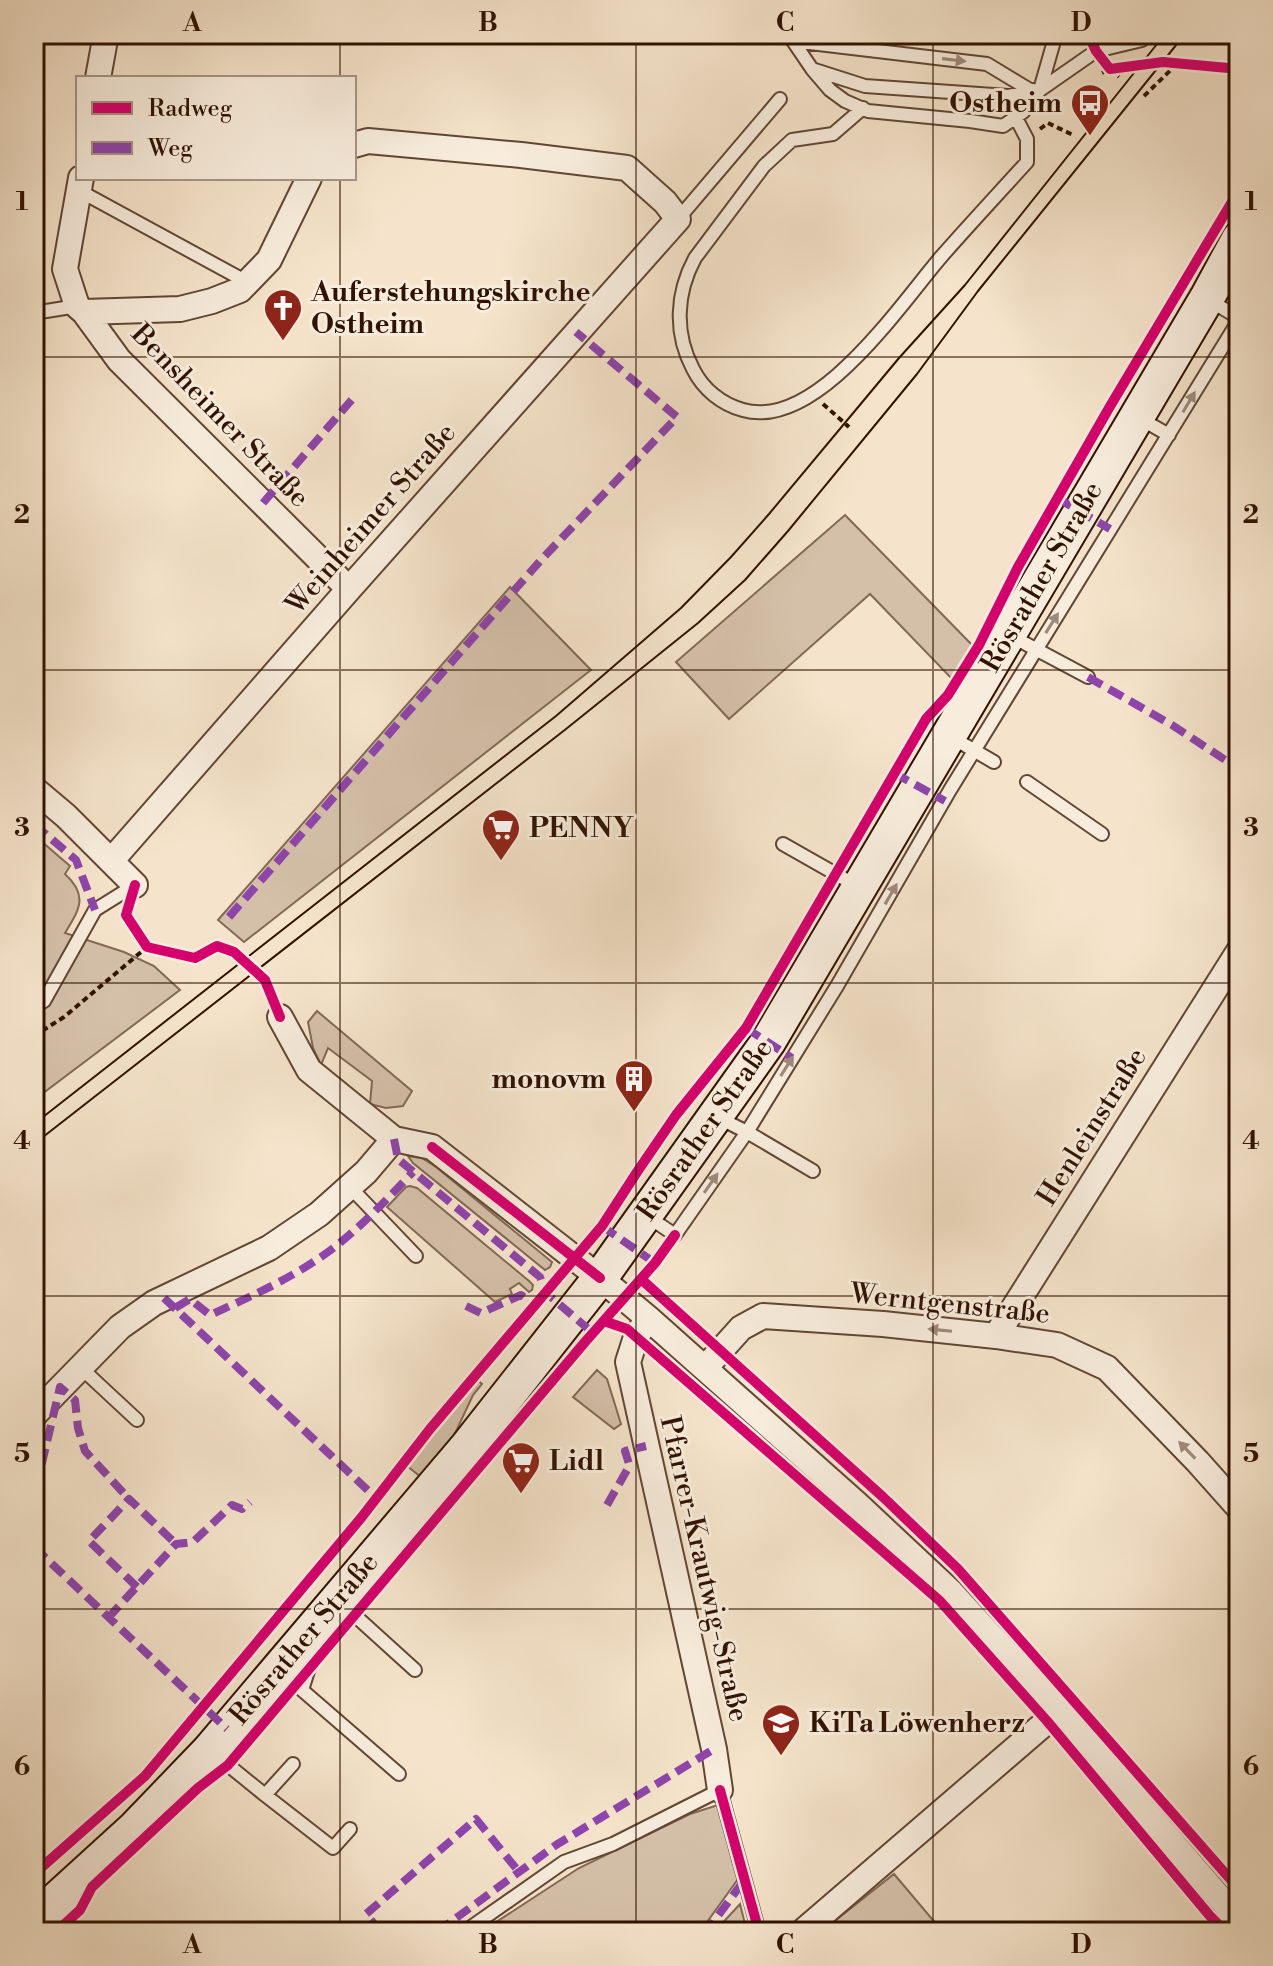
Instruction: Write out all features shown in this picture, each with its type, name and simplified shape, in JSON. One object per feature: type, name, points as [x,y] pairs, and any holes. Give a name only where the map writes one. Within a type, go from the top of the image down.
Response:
[{"type":"main road","name":"Rösrather Straße","points":[[34,1920],[135,1828],[209,1751],[467,1447],[600,1278],[768,1042],[860,887],[893,860],[1023,641],[1136,416],[1239,239]]},
{"type":"street","points":[[98,76],[106,34]]},
{"type":"street","points":[[356,144],[368,141],[627,168],[665,202],[678,219]]},
{"type":"street","points":[[81,309],[180,309],[240,290],[269,260],[308,180]]},
{"type":"street","name":"Bensheimer Straße","points":[[80,184],[65,269],[81,309],[119,360],[349,589]]},
{"type":"street","name":"Weinheimer Straße","points":[[111,861],[678,219]]},
{"type":"street","points":[[34,789],[66,816],[135,885]]},
{"type":"street","name":"Henleinstraße","points":[[996,1336],[1239,951]]},
{"type":"street","points":[[280,1017],[309,1070],[394,1139],[432,1147],[600,1278],[846,1494],[951,1592],[1059,1711],[1239,1920]]},
{"type":"street","points":[[34,1415],[120,1327],[154,1303],[269,1248],[319,1214],[366,1172],[394,1139]]},
{"type":"street","name":"Werntgenstraße","points":[[705,1368],[741,1328],[763,1316],[883,1324],[1057,1345],[1107,1368],[1239,1508]]},
{"type":"street","name":"Pfarrer-Krautwig-Straße","points":[[648,1318],[636,1337],[628,1362],[714,1749],[720,1790]]},
{"type":"street","points":[[802,1932],[1059,1711]]},
{"type":"lane","points":[[791,36],[830,90],[868,111],[1003,126],[1023,112],[1035,90],[1056,34]]},
{"type":"lane","points":[[812,69],[865,86],[1008,96],[1035,90],[1096,51],[1142,40],[1149,34]]},
{"type":"lane","points":[[791,36],[987,64],[1035,90]]},
{"type":"lane","points":[[678,219],[780,99]]},
{"type":"lane","points":[[863,108],[833,134],[792,140],[764,166],[687,272],[679,315],[682,341],[698,380],[722,402],[734,408],[763,414],[793,405],[826,385],[861,352],[1027,162],[1027,139],[1016,118]]},
{"type":"lane","points":[[80,184],[247,282]]},
{"type":"lane","points":[[1088,677],[1023,641],[1169,435],[1239,319],[1207,298]]},
{"type":"lane","points":[[34,313],[81,309]]},
{"type":"lane","points":[[1136,416],[1169,435]]},
{"type":"lane","points":[[962,742],[994,762]]},
{"type":"lane","points":[[1027,782],[1102,834]]},
{"type":"lane","points":[[783,844],[860,887]]},
{"type":"lane","points":[[645,1215],[675,1235],[747,1132],[837,986],[893,860]]},
{"type":"lane","points":[[34,1007],[44,1001],[95,910],[135,885]]},
{"type":"lane","points":[[714,1116],[813,1171]]},
{"type":"lane","points":[[349,1186],[416,1256]]},
{"type":"lane","points":[[80,1367],[137,1420]]},
{"type":"lane","points":[[338,1600],[415,1670]]},
{"type":"lane","points":[[290,1656],[308,1671],[302,1690],[330,1721],[399,1774]]},
{"type":"lane","points":[[209,1751],[333,1848],[350,1829]]},
{"type":"lane","points":[[265,1795],[293,1764]]},
{"type":"lane","points":[[464,1932],[564,1862],[613,1844],[720,1790],[759,1932]]},
{"type":"path","points":[[1144,96],[1177,64]]},
{"type":"path","points":[[1102,73],[1110,69],[1119,77]]},
{"type":"path","points":[[841,419],[849,427]]},
{"type":"path","points":[[34,1036],[64,1017],[147,947]]},
{"type":"shaded area","points":[[845,515],[974,647],[953,680],[870,594],[729,719],[676,662]]},
{"type":"shaded area","points":[[510,587],[591,670],[244,942],[218,920]]},
{"type":"shaded area","points":[[34,835],[70,866],[65,874],[77,889],[79,903],[65,933],[124,952],[154,966],[180,990],[34,1100]]},
{"type":"shaded area","points":[[317,1011],[412,1091],[403,1106],[386,1108],[370,1104],[372,1081],[328,1048],[321,1065],[313,1048],[308,1022]]},
{"type":"shaded area","points":[[408,1156],[422,1158],[436,1167],[552,1262],[550,1267],[545,1270]]},
{"type":"shaded area","points":[[410,1186],[417,1188],[529,1281],[533,1285],[532,1290],[529,1292],[519,1283],[510,1289],[512,1294],[495,1302],[387,1207]]},
{"type":"shaded area","points":[[597,1370],[607,1379],[621,1424],[614,1429],[573,1397]]},
{"type":"shaded area","points":[[476,1379],[482,1384],[473,1395],[451,1442],[427,1482],[406,1465]]},
{"type":"shaded area","points":[[718,1805],[738,1879],[707,1922],[693,1932],[481,1932],[579,1868],[690,1814]]},
{"type":"shaded area","points":[[894,1874],[943,1932],[821,1932]]},
{"type":"shaded area","points":[[740,1904],[747,1932],[714,1932],[717,1929]]},
{"type":"tram line","points":[[34,1124],[556,716],[681,608],[769,514],[899,358],[965,285],[1165,34]]},
{"type":"tram line","points":[[34,1144],[566,729],[698,623],[745,580],[917,374],[978,291],[1185,34]]},
{"type":"marked path","points":[[1047,34],[1088,35]]},
{"type":"marked path","points":[[229,917],[540,561],[677,417],[576,332]]},
{"type":"marked path","points":[[263,503],[355,396]]},
{"type":"marked path","points":[[1057,498],[1110,529]]},
{"type":"marked path","points":[[1088,677],[1172,725],[1239,769]]},
{"type":"marked path","points":[[894,773],[945,801]]},
{"type":"marked path","points":[[34,824],[76,860],[95,910]]},
{"type":"marked path","points":[[746,1028],[792,1058]]},
{"type":"marked path","points":[[394,1139],[398,1159],[540,1277],[545,1292],[593,1333]]},
{"type":"marked path","points":[[175,1308],[190,1299],[210,1315],[291,1276],[346,1238],[413,1172]]},
{"type":"marked path","points":[[602,1226],[655,1263]]},
{"type":"marked path","points":[[466,1306],[481,1313],[521,1295],[534,1305]]},
{"type":"marked path","points":[[164,1298],[376,1498]]},
{"type":"marked path","points":[[34,1486],[60,1387],[75,1400],[78,1428],[85,1451],[129,1499]]},
{"type":"marked path","points":[[607,1505],[627,1470],[629,1464],[625,1451],[646,1446]]},
{"type":"marked path","points":[[137,1587],[89,1541],[129,1499],[176,1544]]},
{"type":"marked path","points":[[108,1618],[176,1544],[193,1542],[232,1505],[242,1509],[250,1502]]},
{"type":"marked path","points":[[34,1547],[227,1729]]},
{"type":"marked path","points":[[437,1932],[556,1845],[714,1749]]},
{"type":"marked path","points":[[381,1932],[366,1914],[476,1819],[519,1872]]},
{"type":"marked path","points":[[702,1932],[712,1924],[745,1879]]},
{"type":"cycle path","points":[[1088,34],[1110,69],[1163,62],[1239,69]]},
{"type":"cycle path","points":[[34,1874],[145,1776],[361,1518],[430,1429],[602,1226],[676,1115],[746,1028],[926,719],[948,695],[979,645],[1018,567],[1239,190]]},
{"type":"cycle path","points":[[135,885],[126,915],[147,947],[195,958],[217,946],[234,952],[265,980],[280,1017]]},
{"type":"cycle path","points":[[432,1147],[600,1278]]},
{"type":"cycle path","points":[[56,1932],[80,1910],[92,1887],[198,1788],[228,1765],[655,1263],[675,1235]]},
{"type":"cycle path","points":[[641,1279],[883,1497],[958,1569],[1239,1889]]},
{"type":"cycle path","points":[[604,1321],[627,1329],[940,1601],[1047,1721],[1226,1932]]},
{"type":"cycle path","points":[[720,1790],[759,1932]]},
{"type":"place","name":"Ostheim","points":[[1090,137]]},
{"type":"place","name":"Auferstehungskirche Ostheim","points":[[283,342]]},
{"type":"place","name":"PENNY","points":[[501,862]]},
{"type":"place","name":"monovm","points":[[634,1113]]},
{"type":"place","name":"Lidl","points":[[521,1495]]},
{"type":"place","name":"KiTa Löwenherz","points":[[781,1757]]}]
